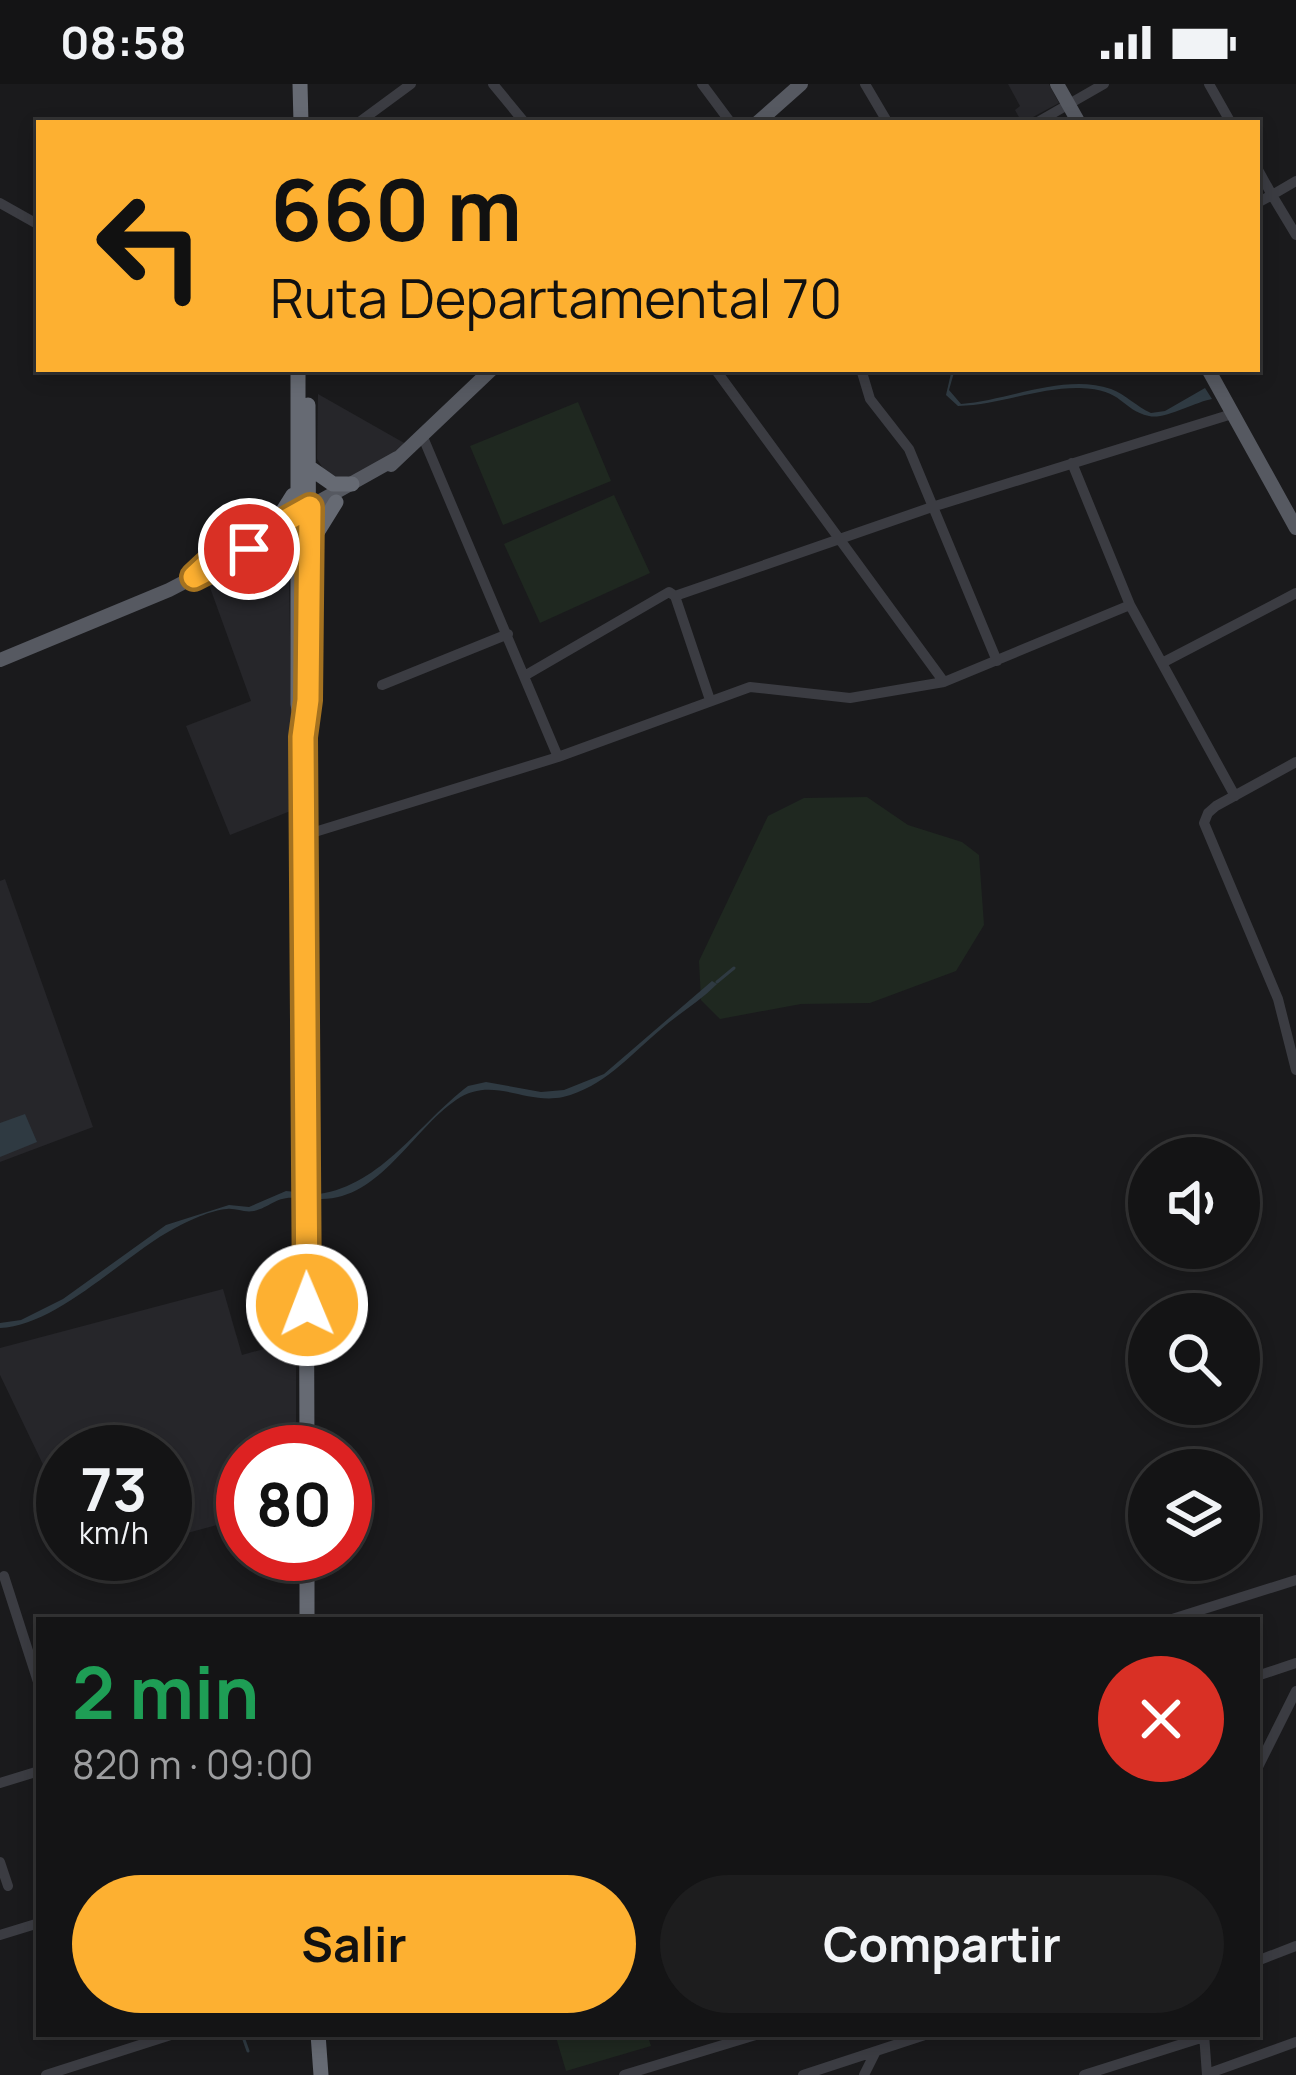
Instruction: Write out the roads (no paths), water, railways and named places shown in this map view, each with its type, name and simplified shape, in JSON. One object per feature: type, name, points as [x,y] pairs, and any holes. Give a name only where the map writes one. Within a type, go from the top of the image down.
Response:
[{"type":"highway","points":[[300,84],[301,120]]},
{"type":"highway","points":[[303,372],[310,468],[298,567],[305,835],[307,1425]]},
{"type":"highway","points":[[303,372],[296,487],[310,548],[308,700],[303,737]]},
{"type":"highway","points":[[310,468],[333,484],[352,484]]},
{"type":"highway","points":[[271,530],[296,487]]},
{"type":"highway","points":[[310,548],[336,502]]},
{"type":"highway","points":[[259,545],[278,547],[298,567]]},
{"type":"highway","points":[[307,1581],[307,1617]]},
{"type":"highway","points":[[319,2037],[321,2075]]},
{"type":"main road","points":[[760,120],[801,84]]},
{"type":"main road","points":[[1057,84],[1078,120]]},
{"type":"main road","points":[[194,577],[209,563],[271,530],[336,502],[397,458],[489,372]]},
{"type":"main road","points":[[1210,372],[1296,528]]},
{"type":"main road","points":[[0,659],[128,610],[259,545],[397,458]]},
{"type":"street","points":[[362,120],[411,84]]},
{"type":"street","points":[[493,84],[523,120]]},
{"type":"street","points":[[702,84],[729,120]]},
{"type":"street","points":[[865,84],[886,120]]},
{"type":"street","points":[[1041,120],[1104,84]]},
{"type":"street","points":[[1209,84],[1230,120]]},
{"type":"street","points":[[1260,173],[1296,235]]},
{"type":"street","points":[[1260,201],[1296,181]]},
{"type":"street","points":[[0,203],[36,223]]},
{"type":"street","points":[[718,372],[944,682]]},
{"type":"street","points":[[862,372],[870,399],[909,448],[997,661]]},
{"type":"street","points":[[675,596],[1229,408]]},
{"type":"street","points":[[422,434],[558,757]]},
{"type":"street","points":[[1072,463],[1130,605],[1235,796]]},
{"type":"street","points":[[526,675],[669,592],[675,596],[710,700]]},
{"type":"street","points":[[1162,663],[1296,592]]},
{"type":"street","points":[[305,835],[558,757],[750,687],[850,698],[944,682],[1130,605]]},
{"type":"street","points":[[382,685],[508,634]]},
{"type":"street","points":[[1296,762],[1208,813],[1206,833],[1291,1026],[1296,1070]]},
{"type":"street","points":[[4,1576],[36,1676]]},
{"type":"street","points":[[1179,1617],[1296,1580]]},
{"type":"street","points":[[1260,1675],[1296,1663]]},
{"type":"street","points":[[1260,1763],[1296,1691]]},
{"type":"street","points":[[0,1783],[36,1772]]},
{"type":"street","points":[[0,1862],[8,1886]]},
{"type":"street","points":[[0,1936],[36,1924]]},
{"type":"street","points":[[1260,1960],[1296,1946]]},
{"type":"street","points":[[46,2075],[165,2037]]},
{"type":"street","points":[[624,2075],[748,2037]]},
{"type":"street","points":[[803,2075],[920,2037]]},
{"type":"street","points":[[1084,2075],[1198,2037]]},
{"type":"street","points":[[1204,2037],[1207,2074],[1296,2042]]},
{"type":"street","points":[[864,2075],[875,2053]]},
{"type":"waterway","points":[[717,982],[734,968]]},
{"type":"waterway","points":[[243,2037],[248,2051]]}]
